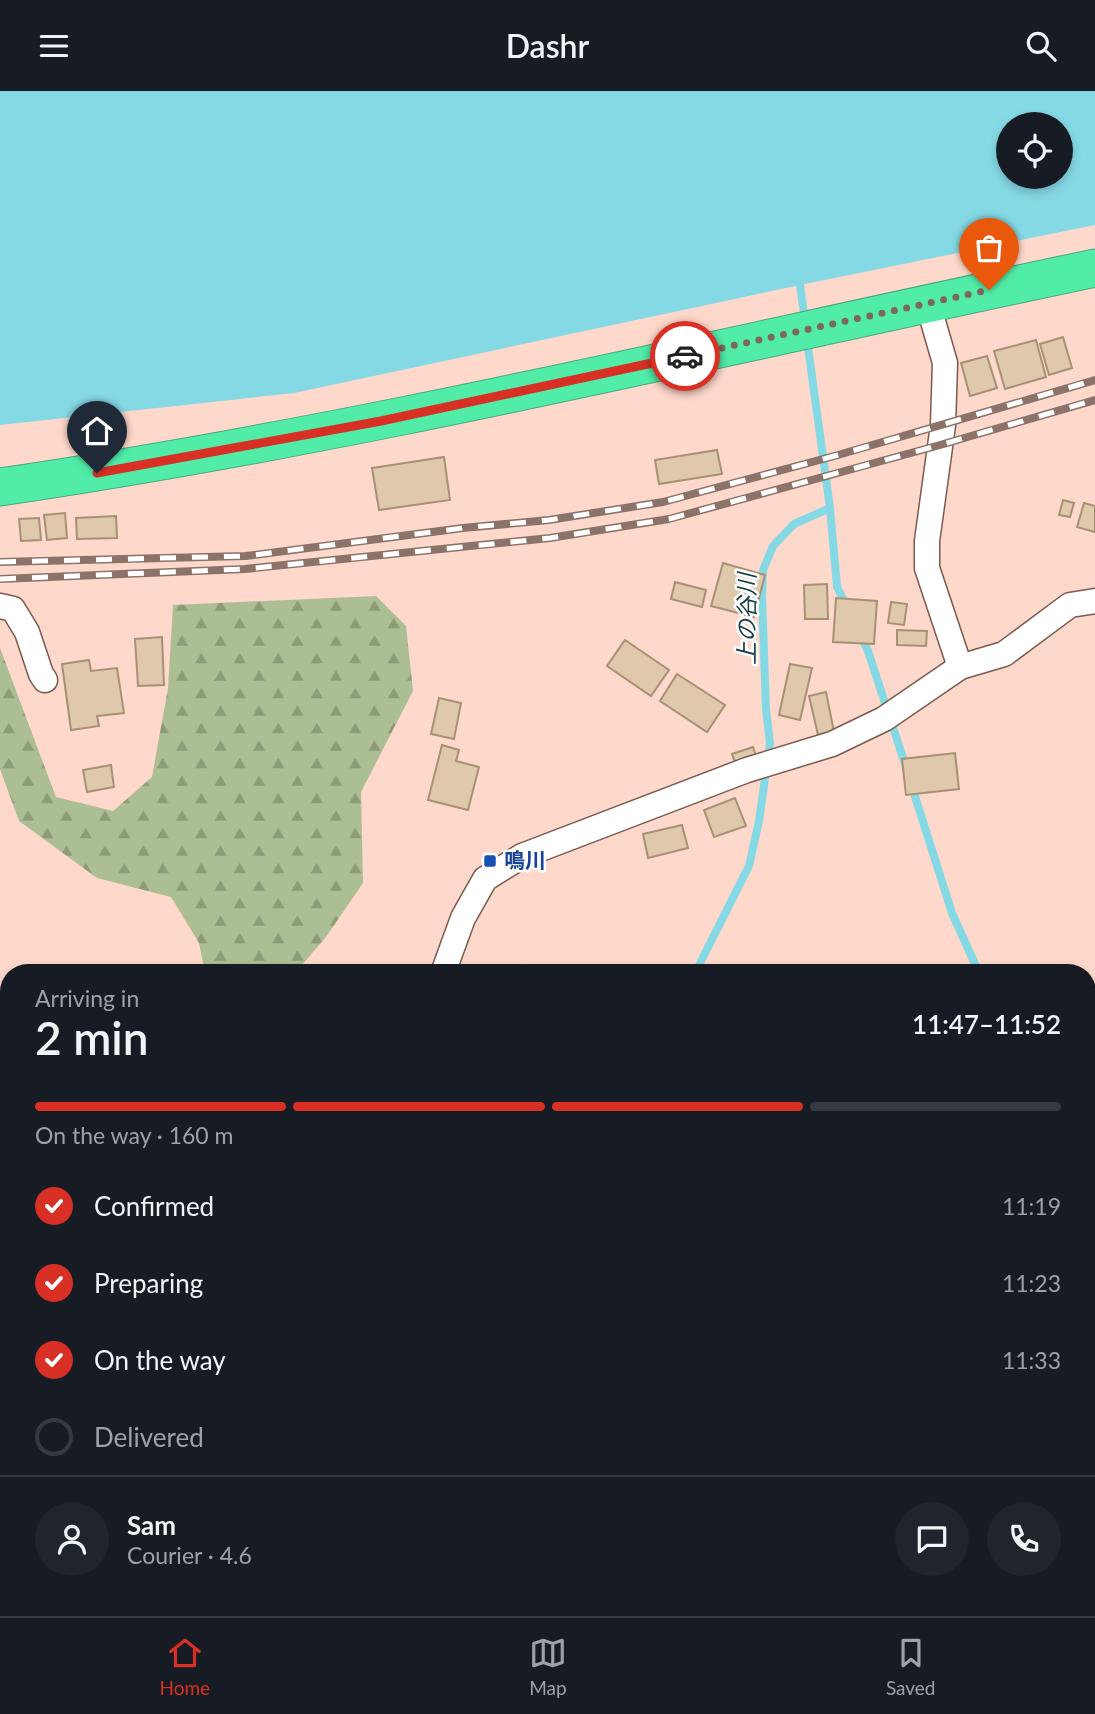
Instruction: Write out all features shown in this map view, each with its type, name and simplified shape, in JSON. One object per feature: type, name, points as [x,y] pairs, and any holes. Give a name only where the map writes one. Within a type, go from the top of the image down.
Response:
[{"type":"highway","points":[[0,487],[121,470],[381,421],[1095,268]]},
{"type":"street","points":[[928,304],[945,363],[943,425],[926,541],[927,568],[960,667]]},
{"type":"street","points":[[446,964],[463,918],[485,879],[522,856],[747,770],[832,744],[884,719],[960,667],[1004,654],[1070,605],[1095,601]]},
{"type":"street","points":[[0,606],[13,609],[27,632],[45,680]]},
{"type":"green space","points":[[376,596],[406,626],[413,691],[361,792],[363,883],[326,937],[303,964],[203,964],[199,943],[171,897],[97,878],[19,821],[0,769],[0,648],[56,797],[113,811],[152,777],[168,688],[173,605]]},
{"type":"water","points":[[0,91],[1095,91],[1095,225],[294,393],[0,425]]},
{"type":"building","points":[[1063,337],[1072,368],[1049,375],[1040,344]]},
{"type":"building","points":[[1036,340],[1046,377],[1005,389],[994,351]]},
{"type":"building","points":[[987,356],[997,388],[970,396],[961,363]]},
{"type":"building","points":[[717,450],[722,474],[659,484],[655,460]]},
{"type":"building","points":[[444,457],[450,500],[379,510],[372,468]]},
{"type":"building","points":[[1063,500],[1074,503],[1070,517],[1059,515]]},
{"type":"building","points":[[1084,503],[1095,506],[1095,532],[1077,527]]},
{"type":"building","points":[[65,513],[67,538],[47,540],[44,515]]},
{"type":"building","points":[[116,516],[117,538],[77,539],[76,518]]},
{"type":"building","points":[[39,518],[41,540],[21,541],[19,519]]},
{"type":"building","points":[[723,563],[765,575],[754,617],[711,606]]},
{"type":"building","points":[[675,582],[706,590],[702,607],[671,599]]},
{"type":"building","points":[[827,584],[828,619],[805,619],[804,585]]},
{"type":"building","points":[[836,598],[877,601],[874,644],[833,642]]},
{"type":"building","points":[[891,602],[907,604],[904,625],[888,623]]},
{"type":"building","points":[[897,630],[927,631],[926,646],[897,645]]},
{"type":"building","points":[[162,637],[164,685],[138,686],[135,639]]},
{"type":"building","points":[[625,640],[669,670],[651,696],[607,666]]},
{"type":"building","points":[[89,660],[91,671],[117,668],[124,713],[97,716],[99,726],[71,730],[62,664]]},
{"type":"building","points":[[790,664],[812,668],[800,720],[779,715]]},
{"type":"building","points":[[677,674],[725,705],[707,732],[660,701]]},
{"type":"building","points":[[826,692],[834,732],[818,735],[809,696]]},
{"type":"building","points":[[439,698],[461,703],[454,739],[431,734]]},
{"type":"building","points":[[442,745],[459,750],[456,761],[479,767],[468,810],[428,800]]},
{"type":"building","points":[[753,747],[758,762],[737,768],[732,754]]},
{"type":"building","points":[[955,753],[959,789],[906,795],[902,759]]},
{"type":"building","points":[[111,765],[114,787],[87,792],[83,770]]},
{"type":"building","points":[[735,798],[746,826],[714,837],[704,810]]},
{"type":"building","points":[[682,825],[688,848],[648,858],[643,834]]},
{"type":"waterway","name":"上の谷川","points":[[800,285],[805,321]]},
{"type":"waterway","name":"上の谷川","points":[[807,340],[830,508],[837,587],[847,607]]},
{"type":"waterway","name":"上の谷川","points":[[700,964],[749,866],[759,821],[770,743],[766,709],[763,570],[773,546],[794,524],[830,508]]},
{"type":"waterway","points":[[860,634],[906,767]]},
{"type":"waterway","points":[[912,787],[952,913],[975,964]]},
{"type":"railway","points":[[0,562],[246,556],[463,528],[549,520],[663,502],[838,455],[1095,380]]},
{"type":"railway","points":[[0,579],[245,569],[550,538],[669,519],[1095,400]]},
{"type":"way so far","points":[[685,356],[989,290]]},
{"type":"place","name":"鳴川","points":[[490,861]]},
{"type":"route","points":[[97,473],[381,421],[685,356]]}]
